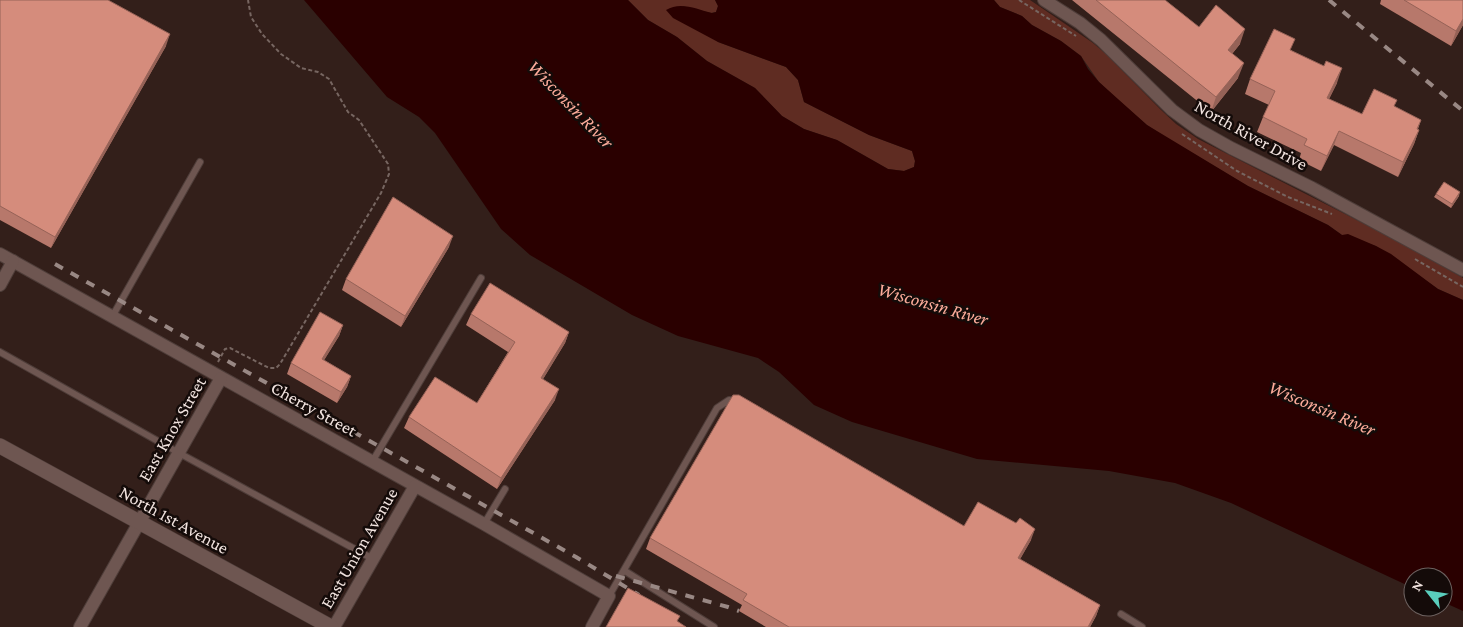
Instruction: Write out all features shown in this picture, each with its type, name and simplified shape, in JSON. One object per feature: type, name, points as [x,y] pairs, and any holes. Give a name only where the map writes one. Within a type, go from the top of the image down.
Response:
[{"type":"street","name":"North River Drive","points":[[1044,0],[1080,23],[1172,110],[1193,126],[1463,270]]},
{"type":"street","name":"Cherry Street","points":[[0,254],[610,596]]},
{"type":"street","points":[[0,284],[13,261]]},
{"type":"street","name":"East Knox Street","points":[[80,627],[179,453],[217,375]]},
{"type":"street","name":"North 1st Avenue","points":[[0,446],[332,627]]},
{"type":"street","name":"East Union Avenue","points":[[332,627],[415,486]]},
{"type":"street","points":[[592,627],[610,596]]},
{"type":"lane","points":[[112,317],[200,162]]},
{"type":"lane","points":[[372,462],[480,278]]},
{"type":"lane","points":[[0,352],[373,559]]},
{"type":"lane","points":[[610,596],[717,408],[729,400],[745,406]]},
{"type":"lane","points":[[484,524],[505,489]]},
{"type":"lane","points":[[625,571],[714,627]]},
{"type":"lane","points":[[1121,614],[1142,627]]},
{"type":"path","points":[[217,375],[224,351],[230,348],[269,368],[276,368],[280,364],[373,207],[389,174],[386,160],[359,120],[348,112],[329,79],[318,72],[301,68],[281,54],[262,34],[251,18],[248,0]]},
{"type":"shaded area","points":[[628,0],[715,0],[718,6],[716,12],[711,13],[682,6],[718,42],[786,67],[798,80],[804,102],[869,135],[912,151],[915,161],[914,167],[904,171],[888,169],[837,140],[804,129],[782,116],[755,88],[707,61],[677,37],[648,20]]},
{"type":"shaded area","points":[[994,0],[1030,0],[1106,54],[1176,124],[1198,139],[1396,240],[1463,278],[1463,300],[1438,289],[1376,246],[1342,235],[1328,225],[1248,186],[1165,137],[1147,125],[1099,82],[1081,56],[1061,41],[1032,25],[1022,16],[1000,7]]},
{"type":"water","name":"Wisconsin River","points":[[304,0],[628,0],[648,20],[677,37],[707,61],[755,88],[782,116],[804,129],[837,140],[888,169],[904,171],[914,167],[915,161],[912,151],[869,135],[804,102],[798,80],[786,67],[718,42],[673,18],[666,10],[671,7],[683,6],[712,13],[716,12],[718,6],[715,0],[994,0],[1000,7],[1022,16],[1032,25],[1061,41],[1081,56],[1088,69],[1099,82],[1147,125],[1248,186],[1328,225],[1342,235],[1348,234],[1391,254],[1438,289],[1463,300],[1463,611],[1453,606],[1453,567],[1403,567],[1403,583],[1231,503],[1175,483],[1109,471],[977,459],[852,422],[814,405],[779,372],[758,358],[678,336],[632,315],[530,255],[501,229],[435,133],[419,117],[387,97]]},
{"type":"building","points":[[0,0],[108,0],[170,34],[55,237],[0,206]]},
{"type":"building","points":[[1096,0],[1165,0],[1199,27],[1216,5],[1245,29],[1228,50],[1244,63],[1216,97]]},
{"type":"building","points":[[1404,0],[1463,0],[1463,19],[1456,31]]},
{"type":"building","points":[[1274,29],[1295,39],[1290,50],[1324,66],[1326,61],[1342,68],[1327,98],[1362,114],[1374,89],[1397,100],[1394,106],[1421,120],[1417,129],[1419,130],[1403,162],[1339,131],[1327,156],[1304,145],[1307,139],[1263,117],[1275,91],[1250,79]]},
{"type":"building","points":[[1444,182],[1460,192],[1452,204],[1436,194]]},
{"type":"building","points":[[393,197],[453,236],[405,316],[346,279]]},
{"type":"building","points":[[490,283],[569,332],[541,378],[559,389],[501,478],[409,417],[435,377],[477,403],[515,342],[471,314]]},
{"type":"building","points":[[320,312],[343,325],[322,359],[351,376],[341,392],[291,363]]},
{"type":"building","points":[[733,395],[739,395],[964,526],[978,502],[1016,523],[1020,518],[1035,529],[1018,558],[1100,605],[1088,627],[789,627],[743,600],[747,594],[650,538]]},
{"type":"building","points":[[628,588],[680,616],[677,621],[686,627],[606,627]]},
{"type":"railway","points":[[1329,0],[1463,111]]},
{"type":"railway","points":[[55,264],[576,557],[639,595]]},
{"type":"railway","points":[[616,576],[739,611]]}]
